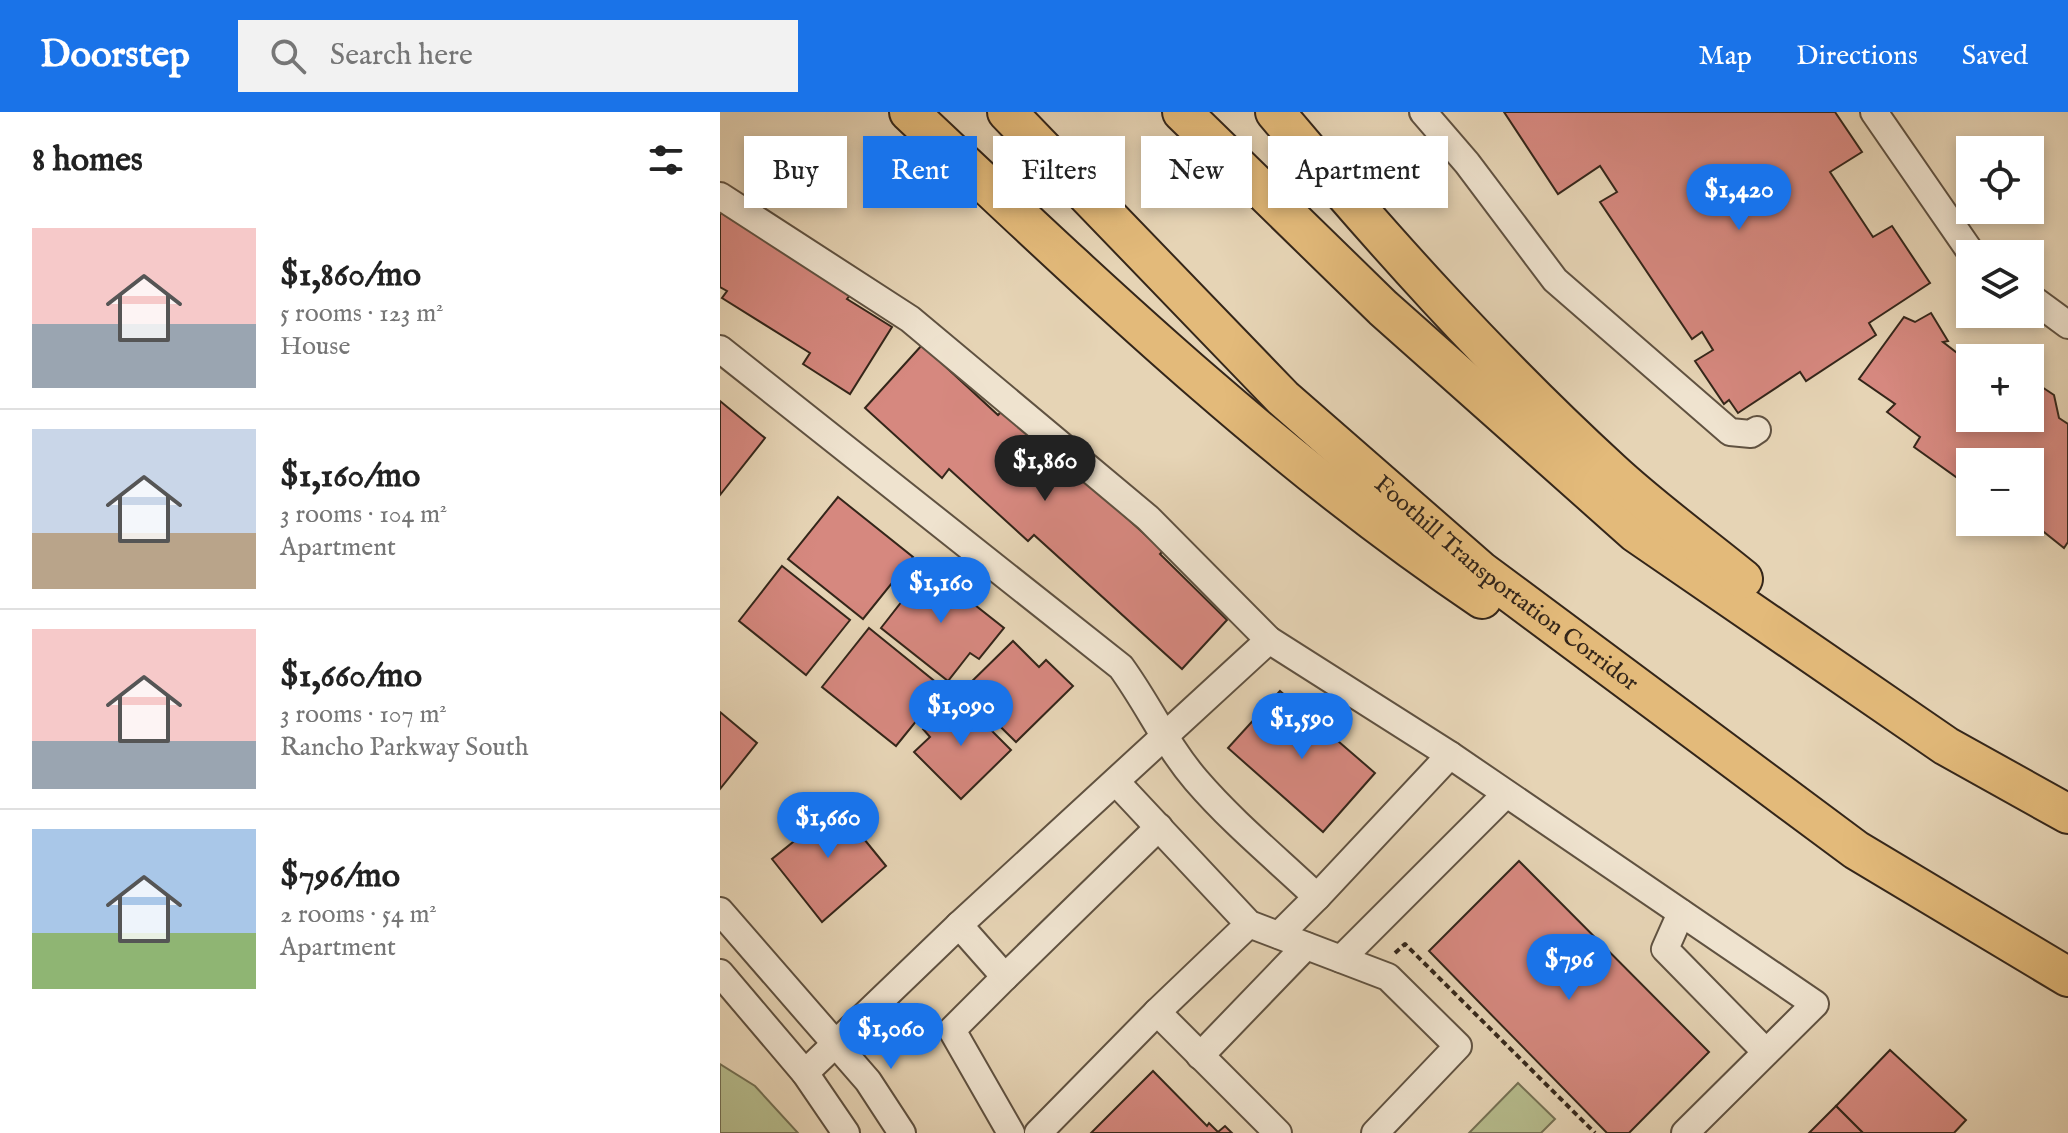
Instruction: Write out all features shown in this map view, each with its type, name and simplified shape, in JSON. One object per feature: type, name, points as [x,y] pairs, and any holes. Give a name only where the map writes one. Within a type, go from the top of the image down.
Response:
[{"type":"highway","points":[[909,112],[1122,312],[1388,532],[1424,560],[1856,850]]},
{"type":"highway","name":"Foothill Transportation Corridor","points":[[1007,112],[1283,398],[1457,551],[1856,850],[2068,977]]},
{"type":"highway","points":[[1182,112],[1383,308],[1636,533],[1946,746],[2068,814]]},
{"type":"highway","points":[[1275,112],[1413,272],[1612,472],[1946,746]]},
{"type":"street","points":[[1423,112],[1467,163],[1555,280],[1730,432],[1751,434],[1757,430]]},
{"type":"street","points":[[1874,112],[1962,240]]},
{"type":"street","points":[[720,196],[910,319],[1148,518],[1269,640],[1450,755],[1815,1004],[1685,1133]]},
{"type":"street","points":[[2044,307],[2068,325]]},
{"type":"street","points":[[720,349],[1121,667],[1150,708],[1164,740],[1198,782],[1317,897]]},
{"type":"street","points":[[805,1073],[959,925],[1164,740],[1269,640]]},
{"type":"street","points":[[1279,935],[1450,755]]},
{"type":"street","points":[[1117,783],[1249,924],[1388,977],[1458,1046],[1375,1133]]},
{"type":"street","points":[[1341,959],[1506,794]]},
{"type":"street","points":[[1011,1133],[952,1030],[1159,827]]},
{"type":"street","points":[[720,911],[868,1081],[902,1133]]},
{"type":"street","points":[[1681,913],[1665,949],[1766,1052]]},
{"type":"street","points":[[1038,1133],[1249,924]]},
{"type":"street","points":[[959,925],[1005,977]]},
{"type":"street","points":[[1200,1056],[1306,946]]},
{"type":"street","points":[[720,973],[805,1073],[846,1133]]},
{"type":"street","points":[[1157,1012],[1278,1133]]},
{"type":"path","points":[[1376,972],[1405,944],[1595,1133]]},
{"type":"green space","points":[[720,1064],[755,1086],[798,1133],[720,1133]]},
{"type":"green space","points":[[1518,1083],[1555,1119],[1541,1133],[1469,1133]]},
{"type":"building","points":[[1504,112],[1835,112],[1862,152],[1830,172],[1873,237],[1892,226],[1930,283],[1869,323],[1876,335],[1806,381],[1800,372],[1738,413],[1729,400],[1724,404],[1695,361],[1713,350],[1702,332],[1692,339],[1600,202],[1617,192],[1600,166],[1558,194]]},
{"type":"building","points":[[720,212],[851,294],[847,299],[892,327],[850,394],[803,364],[810,353],[722,298],[727,291],[720,287]]},
{"type":"building","points":[[1931,313],[1948,341],[1943,342],[1956,352],[1956,432],[2044,432],[2044,388],[2054,395],[2059,418],[2068,424],[2068,542],[2064,548],[2044,532],[2044,448],[1956,448],[1956,477],[1914,447],[1920,437],[1887,412],[1895,404],[1859,379],[1904,317],[1915,322]]},
{"type":"building","points":[[922,345],[998,415],[1002,411],[1081,482],[1084,479],[1163,551],[1160,554],[1227,620],[1182,669],[1034,535],[1028,541],[949,469],[942,478],[865,408]]},
{"type":"building","points":[[720,401],[765,438],[720,495]]},
{"type":"building","points":[[838,497],[913,557],[863,619],[788,559]]},
{"type":"building","points":[[782,566],[850,620],[806,675],[739,621]]},
{"type":"building","points":[[928,568],[1004,628],[979,659],[970,653],[948,681],[881,628]]},
{"type":"building","points":[[869,628],[943,688],[896,746],[822,687]]},
{"type":"building","points":[[1013,641],[1039,667],[1046,660],[1073,686],[1016,742],[963,690]]},
{"type":"building","points":[[1280,691],[1375,773],[1323,832],[1228,748]]},
{"type":"building","points":[[957,696],[1011,750],[961,799],[914,752],[930,737],[923,729]]},
{"type":"building","points":[[720,712],[757,743],[720,789]]},
{"type":"building","points":[[829,796],[886,866],[822,922],[772,859],[803,834],[796,825]]},
{"type":"building","points":[[1519,861],[1709,1052],[1629,1133],[1607,1133],[1429,951]]},
{"type":"building","points":[[1890,1050],[1966,1120],[1954,1133],[1863,1133],[1836,1106]]},
{"type":"building","points":[[1153,1071],[1207,1126],[1209,1123],[1218,1132],[1225,1126],[1232,1133],[1091,1133]]},
{"type":"building","points":[[1836,1106],[1863,1133],[1809,1133]]}]
